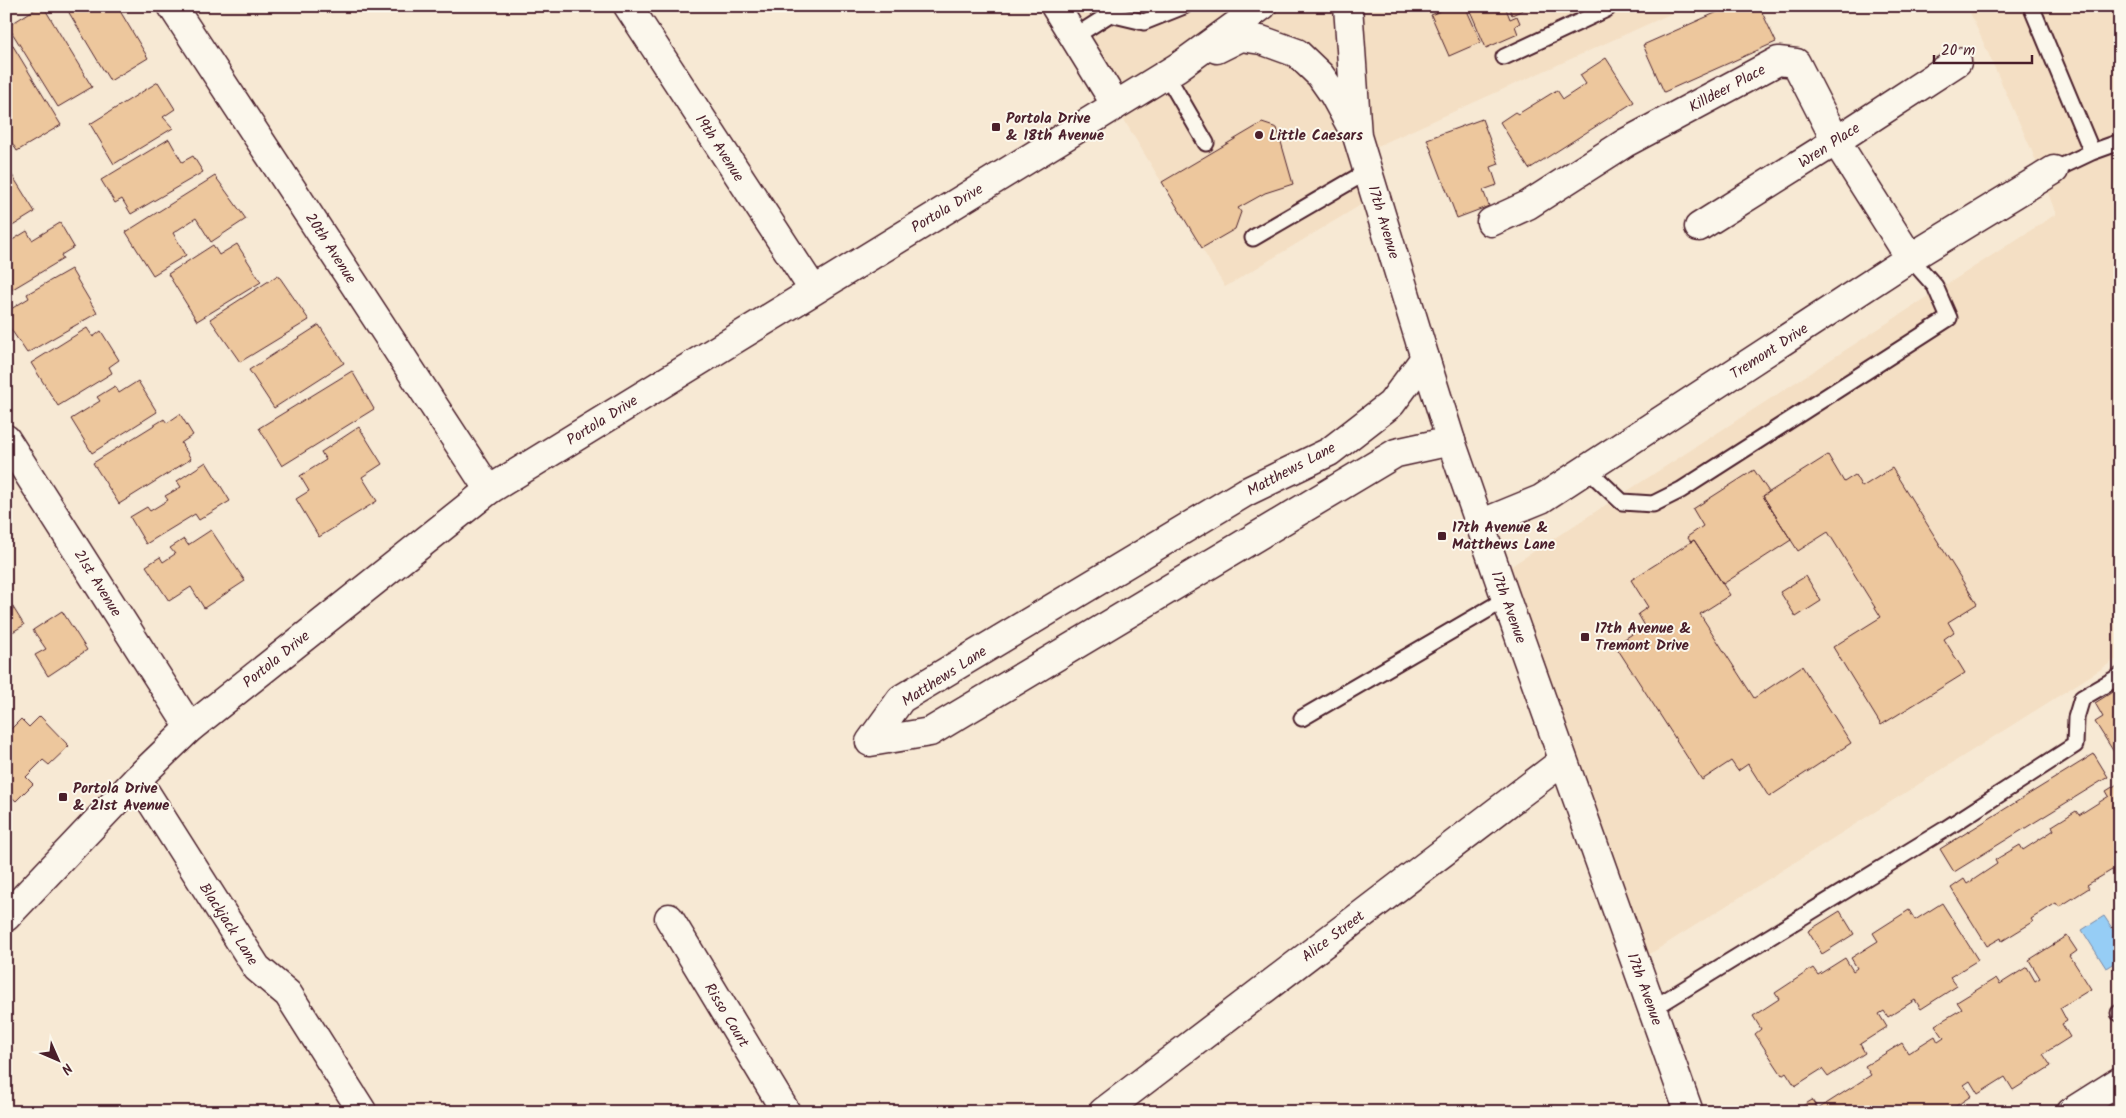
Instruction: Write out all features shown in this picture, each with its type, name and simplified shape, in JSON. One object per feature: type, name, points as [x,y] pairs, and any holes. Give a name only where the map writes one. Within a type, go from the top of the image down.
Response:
[{"type":"street","name":"20th Avenue","points":[[172,6],[489,490]]},
{"type":"street","name":"19th Avenue","points":[[628,6],[813,290]]},
{"type":"street","points":[[1055,6],[1116,106]]},
{"type":"street","name":"Portola Drive","points":[[6,917],[137,779],[190,728],[489,490],[1172,71],[1262,6]]},
{"type":"street","name":"17th Avenue","points":[[1348,6],[1357,136],[1425,358],[1506,599],[1689,1112]]},
{"type":"street","points":[[1172,71],[1241,37],[1261,40],[1279,46],[1297,53],[1320,76],[1334,95],[1357,136]]},
{"type":"street","name":"Killdeer Place","points":[[1491,222],[1528,205],[1625,143],[1778,61],[1796,63],[1836,141],[1910,258]]},
{"type":"street","name":"Wren Place","points":[[1699,227],[1836,141],[1956,62]]},
{"type":"street","name":"Tremont Drive","points":[[1480,524],[1533,503],[1910,258],[2054,170]]},
{"type":"street","name":"Matthews Lane","points":[[1425,358],[1391,404],[1329,452],[1246,492],[901,699],[870,742],[930,732],[1396,453],[1451,440]]},
{"type":"street","name":"21st Avenue","points":[[6,439],[190,728]]},
{"type":"street","name":"Alice Street","points":[[1103,1112],[1563,761]]},
{"type":"street","name":"Blackjack Lane","points":[[137,779],[256,968],[288,994],[362,1111]]},
{"type":"street","name":"Risso Court","points":[[669,918],[786,1112]]},
{"type":"street","points":[[2071,1112],[2120,1081]]},
{"type":"lane","points":[[1074,37],[1110,14],[1144,22],[1184,6]]},
{"type":"lane","points":[[2031,6],[2092,152]]},
{"type":"lane","points":[[1504,57],[1608,7]]},
{"type":"lane","points":[[1172,71],[1206,143]]},
{"type":"lane","points":[[2054,170],[2092,152],[2120,142]]},
{"type":"lane","points":[[1253,238],[1368,171]]},
{"type":"lane","points":[[1587,469],[1622,502],[1653,504],[1681,490],[1949,318],[1934,286],[1910,258]]},
{"type":"lane","points":[[1302,718],[1506,599]]},
{"type":"lane","points":[[1652,1008],[1944,830],[2075,745],[2076,718],[2082,698],[2120,676]]},
{"type":"shaded area","points":[[1055,6],[1688,6],[1353,157],[1369,200],[1225,287]]},
{"type":"shaded area","points":[[1967,6],[2120,6],[2120,657],[1642,959],[1502,572],[2056,214],[2032,151]]},
{"type":"water","points":[[2104,916],[2120,940],[2120,959],[2106,968],[2082,930]]},
{"type":"building","points":[[43,6],[92,87],[58,107],[8,26]]},
{"type":"building","points":[[65,6],[117,6],[148,58],[110,81]]},
{"type":"building","points":[[1452,6],[1465,6],[1481,42],[1449,56],[1431,15]]},
{"type":"building","points":[[1468,6],[1505,6],[1510,19],[1517,16],[1520,23],[1515,26],[1518,34],[1486,48]]},
{"type":"building","points":[[1508,6],[1531,6],[1512,15]]},
{"type":"building","points":[[1731,6],[1759,6],[1776,42],[1664,92],[1643,45]]},
{"type":"building","points":[[7,36],[61,125],[17,151],[6,133]]},
{"type":"building","points":[[1606,58],[1634,102],[1529,169],[1500,122],[1515,112],[1518,114],[1557,90],[1563,99],[1586,84],[1580,75]]},
{"type":"building","points":[[158,82],[175,109],[163,117],[173,128],[114,164],[90,124]]},
{"type":"building","points":[[1482,119],[1499,164],[1491,167],[1497,185],[1483,190],[1489,206],[1457,218],[1427,139]]},
{"type":"building","points":[[1262,123],[1277,128],[1293,184],[1265,193],[1238,208],[1241,212],[1235,229],[1202,248],[1162,182]]},
{"type":"building","points":[[169,139],[182,162],[193,156],[203,172],[131,214],[122,199],[115,203],[101,180]]},
{"type":"building","points":[[6,168],[35,212],[6,230]]},
{"type":"building","points":[[215,176],[246,219],[211,242],[196,218],[173,233],[186,255],[153,275],[126,232]]},
{"type":"building","points":[[60,223],[74,247],[61,255],[63,259],[6,293],[6,244],[27,231],[32,240]]},
{"type":"building","points":[[237,244],[261,282],[197,321],[168,274],[213,245],[219,255]]},
{"type":"building","points":[[71,269],[97,313],[27,353],[6,322],[6,312],[29,298],[27,294]]},
{"type":"building","points":[[278,275],[309,320],[240,362],[210,319]]},
{"type":"building","points":[[319,325],[344,363],[274,408],[249,370]]},
{"type":"building","points":[[87,328],[93,337],[101,331],[119,360],[109,367],[112,373],[58,406],[31,363]]},
{"type":"building","points":[[352,371],[374,409],[282,466],[259,428]]},
{"type":"building","points":[[138,381],[157,412],[92,453],[71,419],[100,401],[97,397],[115,386],[119,393]]},
{"type":"building","points":[[180,414],[193,435],[181,443],[191,459],[119,504],[93,463],[164,419],[167,423]]},
{"type":"building","points":[[359,427],[382,464],[362,477],[377,501],[319,537],[296,499],[309,491],[300,476],[326,460],[321,452]]},
{"type":"building","points":[[1828,455],[1844,482],[1855,475],[1862,487],[1892,468],[1977,604],[1948,622],[1954,632],[1944,639],[1965,673],[1881,725],[1833,647],[1881,617],[1828,532],[1798,551],[1763,496]]},
{"type":"building","points":[[206,462],[230,501],[199,520],[195,514],[146,544],[130,517],[147,507],[150,511],[168,500],[165,496],[181,487],[177,481]]},
{"type":"building","points":[[1754,470],[1769,492],[1763,496],[1791,540],[1723,584],[1694,540],[1691,542],[1687,537],[1703,526],[1693,509]]},
{"type":"building","points":[[211,530],[245,581],[204,608],[191,587],[169,601],[146,566],[160,557],[163,562],[175,554],[170,548],[184,539],[188,545]]},
{"type":"building","points":[[1694,540],[1730,595],[1700,614],[1754,698],[1802,666],[1851,743],[1769,797],[1748,764],[1738,771],[1731,761],[1702,780],[1615,645],[1645,626],[1638,614],[1648,607],[1631,580]]},
{"type":"building","points":[[1806,576],[1821,601],[1796,617],[1780,592]]},
{"type":"building","points":[[6,596],[24,625],[6,636]]},
{"type":"building","points":[[62,611],[87,650],[48,676],[35,655],[46,649],[33,630]]},
{"type":"building","points":[[2120,687],[2119,760],[2095,722],[2103,717],[2095,703]]},
{"type":"building","points":[[40,716],[69,746],[49,765],[43,760],[26,777],[33,784],[16,801],[6,792],[6,734],[21,719],[29,727]]},
{"type":"building","points":[[2094,754],[2108,777],[1954,872],[1940,849]]},
{"type":"building","points":[[2119,783],[2120,868],[2114,872],[2112,870],[2087,885],[2089,888],[2059,907],[2056,903],[2031,919],[2033,922],[2002,941],[2001,938],[1987,946],[1951,888],[1964,879],[1967,884],[1997,864],[1995,860],[2020,845],[2023,850],[2054,830],[2052,826],[2076,811],[2079,815],[2109,796],[2106,791]]},
{"type":"building","points":[[1942,903],[1978,960],[1950,977],[1957,986],[1921,1009],[1915,1000],[1888,1017],[1884,1011],[1879,1014],[1887,1027],[1860,1044],[1865,1053],[1828,1077],[1822,1069],[1795,1086],[1786,1072],[1782,1075],[1755,1034],[1761,1029],[1753,1016],[1779,999],[1775,993],[1813,968],[1818,975],[1845,958],[1853,971],[1857,968],[1851,958],[1878,941],[1873,933],[1909,910],[1915,920]]},
{"type":"building","points":[[1840,911],[1854,934],[1822,954],[1808,931]]},
{"type":"building","points":[[2067,936],[2077,951],[2070,956],[2091,989],[2060,1008],[2067,1021],[2062,1024],[2070,1037],[2043,1054],[2051,1066],[2013,1090],[2005,1077],[1978,1094],[1970,1081],[1964,1085],[1971,1096],[1947,1112],[1798,1112],[1796,1110],[1812,1100],[1818,1109],[1871,1075],[1865,1066],[1902,1043],[1908,1053],[1935,1036],[1938,1042],[1944,1038],[1935,1025],[1962,1009],[1957,1002],[1996,978],[2000,984],[2027,967],[2035,981],[2040,978],[2029,960]]},
{"type":"place","name":"Portola Drive & 18th Avenue","points":[[996,127]]},
{"type":"place","name":"Little Caesars","points":[[1259,135]]},
{"type":"place","name":"17th Avenue & Matthews Lane","points":[[1442,536]]},
{"type":"place","name":"17th Avenue & Tremont Drive","points":[[1585,637]]},
{"type":"place","name":"Portola Drive & 21st Avenue","points":[[63,797]]}]
